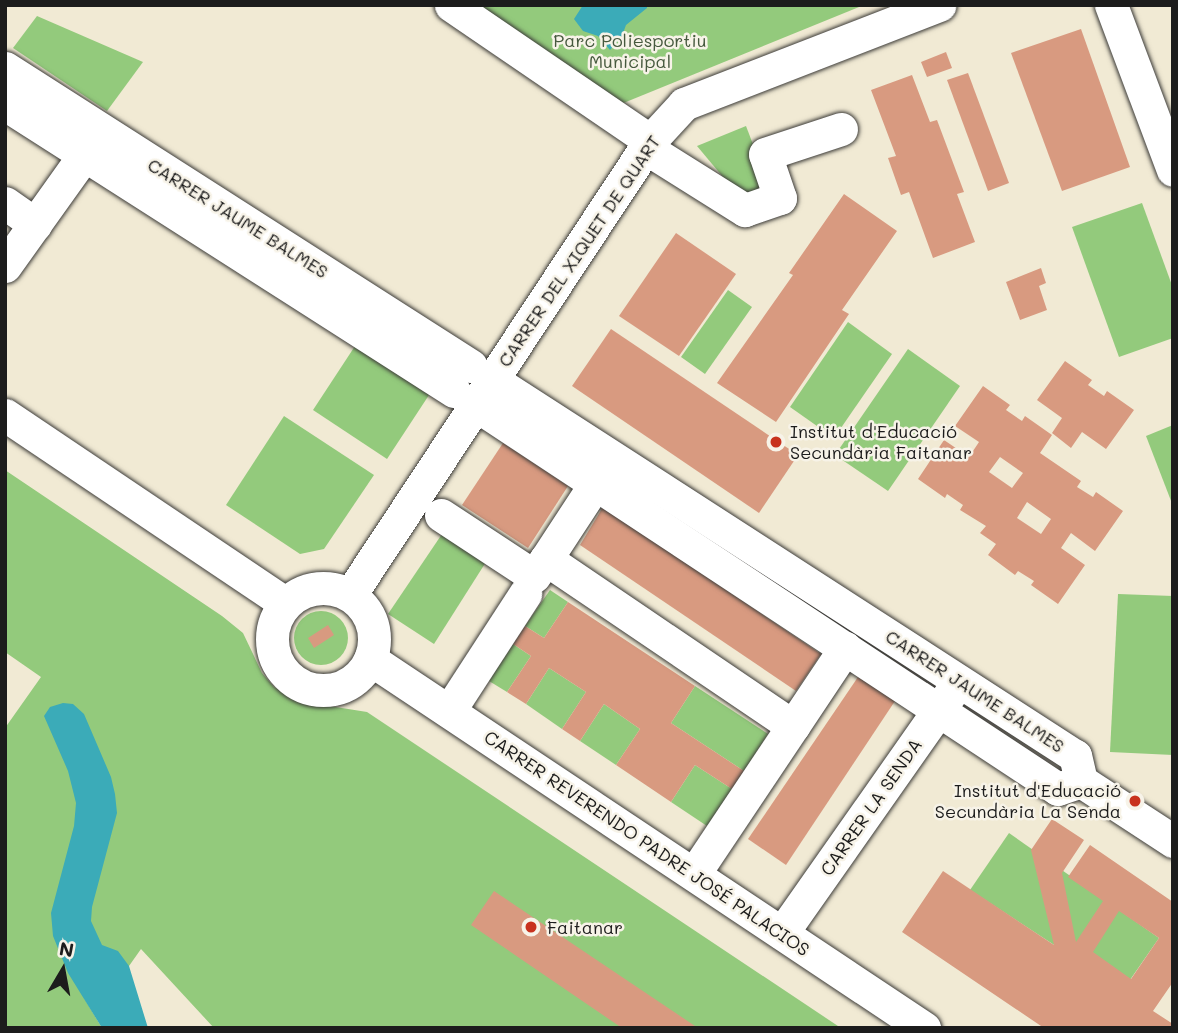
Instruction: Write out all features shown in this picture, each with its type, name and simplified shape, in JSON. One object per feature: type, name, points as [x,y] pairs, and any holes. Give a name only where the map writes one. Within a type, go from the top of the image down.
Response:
[{"type":"street","points":[[451,5],[746,210],[780,198],[765,154],[841,129]]},
{"type":"street","name":"CARRER DEL XIQUET DE QUART","points":[[350,596],[474,386],[648,144],[684,104],[898,13],[940,5]]},
{"type":"street","points":[[1111,5],[1173,170]]},
{"type":"street","name":"CARRER JAUME BALMES","points":[[5,68],[92,144]]},
{"type":"street","name":"CARRER JAUME BALMES","points":[[5,104],[92,144],[474,386],[959,680],[1075,756],[1081,781],[1058,789],[595,484],[474,386]]},
{"type":"street","points":[[5,266],[92,144]]},
{"type":"street","points":[[5,203],[36,224]]},
{"type":"street","points":[[5,415],[285,603]]},
{"type":"street","points":[[441,515],[534,576],[595,484]]},
{"type":"street","points":[[546,559],[793,726]]},
{"type":"street","points":[[316,588],[337,589],[350,596],[361,605],[372,624],[373,645],[370,659],[360,674],[346,685],[329,690],[311,688],[294,681],[281,669],[273,653],[271,636],[275,618],[285,603],[296,594],[316,588]]},
{"type":"street","points":[[449,710],[525,594]]},
{"type":"street","points":[[694,874],[845,648]]},
{"type":"street","name":"CARRER REVERENDO PADRE JOSÉ PALACIOS","points":[[370,659],[924,1028]]},
{"type":"street","name":"CARRER LA SENDA","points":[[782,933],[959,680]]},
{"type":"street","points":[[1081,781],[1173,841]]},
{"type":"green space","name":"Parc Poliesportiu Municipal","points":[[475,5],[864,5],[621,104]]},
{"type":"green space","points":[[37,16],[143,62],[107,111],[13,48]]},
{"type":"green space","points":[[746,126],[770,189],[743,201],[697,146]]},
{"type":"green space","points":[[1142,203],[1173,288],[1173,338],[1119,357],[1072,227]]},
{"type":"green space","points":[[728,290],[752,307],[705,374],[681,357]]},
{"type":"green space","points":[[848,322],[892,354],[834,438],[790,407]]},
{"type":"green space","points":[[355,346],[429,395],[387,459],[313,410]]},
{"type":"green space","points":[[908,349],[960,386],[888,491],[835,455]]},
{"type":"green space","points":[[284,416],[374,475],[324,549],[300,554],[226,505]]},
{"type":"green space","points":[[1173,425],[1173,506],[1146,436]]},
{"type":"green space","points":[[5,470],[222,616],[243,633],[262,673],[274,687],[298,701],[367,712],[841,1028],[214,1028],[141,949],[129,966],[84,998],[102,1028],[5,1028],[5,728],[41,677],[5,652]]},
{"type":"green space","points":[[442,534],[486,562],[434,644],[388,614]]},
{"type":"green space","points":[[550,590],[568,602],[544,638],[525,626]]},
{"type":"green space","points":[[1118,594],[1173,596],[1173,755],[1110,752]]},
{"type":"green space","points":[[321,611],[340,619],[348,638],[340,657],[321,665],[302,657],[294,638],[302,619]]},
{"type":"green space","points":[[513,644],[531,656],[507,692],[489,681]]},
{"type":"green space","points":[[549,668],[586,692],[562,729],[526,704]]},
{"type":"green space","points":[[695,686],[768,734],[744,771],[671,723]]},
{"type":"green space","points":[[604,704],[640,729],[616,765],[580,741]]},
{"type":"green space","points":[[695,765],[732,789],[707,826],[671,802]]},
{"type":"green space","points":[[1009,833],[1159,938],[1123,990],[970,890]]},
{"type":"water","points":[[583,5],[647,5],[647,8],[626,25],[622,36],[610,50],[598,36],[583,31],[574,19]]},
{"type":"water","points":[[63,703],[73,704],[84,714],[111,777],[115,794],[117,813],[92,907],[91,921],[102,945],[118,951],[129,966],[148,1028],[102,1028],[68,973],[53,936],[51,913],[74,826],[76,803],[68,771],[44,716],[50,707]]},
{"type":"building","points":[[1081,29],[1130,167],[1062,191],[1011,53]]},
{"type":"building","points":[[946,52],[952,68],[927,77],[921,62]]},
{"type":"building","points":[[968,73],[1009,183],[988,191],[947,80]]},
{"type":"building","points":[[912,75],[930,122],[937,120],[964,192],[957,194],[975,242],[933,258],[909,192],[901,195],[888,158],[896,156],[871,90]]},
{"type":"building","points":[[844,194],[897,231],[842,310],[849,314],[776,422],[717,383],[793,275],[789,273]]},
{"type":"building","points":[[676,233],[736,274],[679,356],[619,316]]},
{"type":"building","points":[[1041,268],[1046,283],[1039,286],[1047,310],[1020,320],[1006,282]]},
{"type":"building","points":[[611,329],[798,455],[759,513],[572,386]]},
{"type":"building","points":[[1065,361],[1092,380],[1088,385],[1104,396],[1107,391],[1134,410],[1106,449],[1082,432],[1071,448],[1052,433],[1062,418],[1037,400]]},
{"type":"building","points":[[983,386],[1010,405],[1006,410],[1022,421],[1025,416],[1052,435],[1040,453],[1081,481],[1077,487],[1093,497],[1096,492],[1123,511],[1095,551],[1071,533],[1061,548],[1085,565],[1058,604],[1031,585],[1034,581],[1018,571],[1015,575],[988,555],[996,544],[980,533],[986,526],[960,510],[963,505],[947,494],[945,498],[918,479],[944,440],[969,457],[979,442],[955,426]],"holes":[[[1000,457],[1023,473],[1012,488],[989,472]],[[1027,502],[1051,519],[1041,534],[1017,518]]]},
{"type":"building","points":[[503,443],[568,486],[528,548],[462,505]]},
{"type":"building","points":[[603,507],[821,654],[796,691],[580,545]]},
{"type":"building","points":[[568,602],[695,686],[671,723],[744,771],[732,789],[695,765],[671,802],[616,765],[640,729],[604,704],[580,741],[562,729],[586,692],[549,668],[526,704],[507,692],[531,656],[513,644],[525,626],[544,638]]},
{"type":"building","points":[[328,625],[334,635],[314,648],[308,638]]},
{"type":"building","points":[[858,677],[895,701],[786,865],[748,839]]},
{"type":"building","points":[[1052,819],[1084,840],[1062,873],[1076,942],[1103,901],[1068,877],[1090,845],[1173,902],[1173,982],[1153,1011],[1173,1024],[1173,1028],[1044,1028],[902,932],[943,871],[1054,945],[1031,850]],"holes":[[[1119,911],[1159,938],[1131,979],[1093,952]]]},
{"type":"building","points":[[494,891],[698,1028],[622,1028],[471,925]]},
{"type":"place","name":"Institut d'Educació Secundària Faitanar","points":[[776,442]]},
{"type":"place","name":"Institut d'Educació Secundària La Senda","points":[[1135,801]]},
{"type":"place","name":"Faitanar","points":[[531,927]]}]
